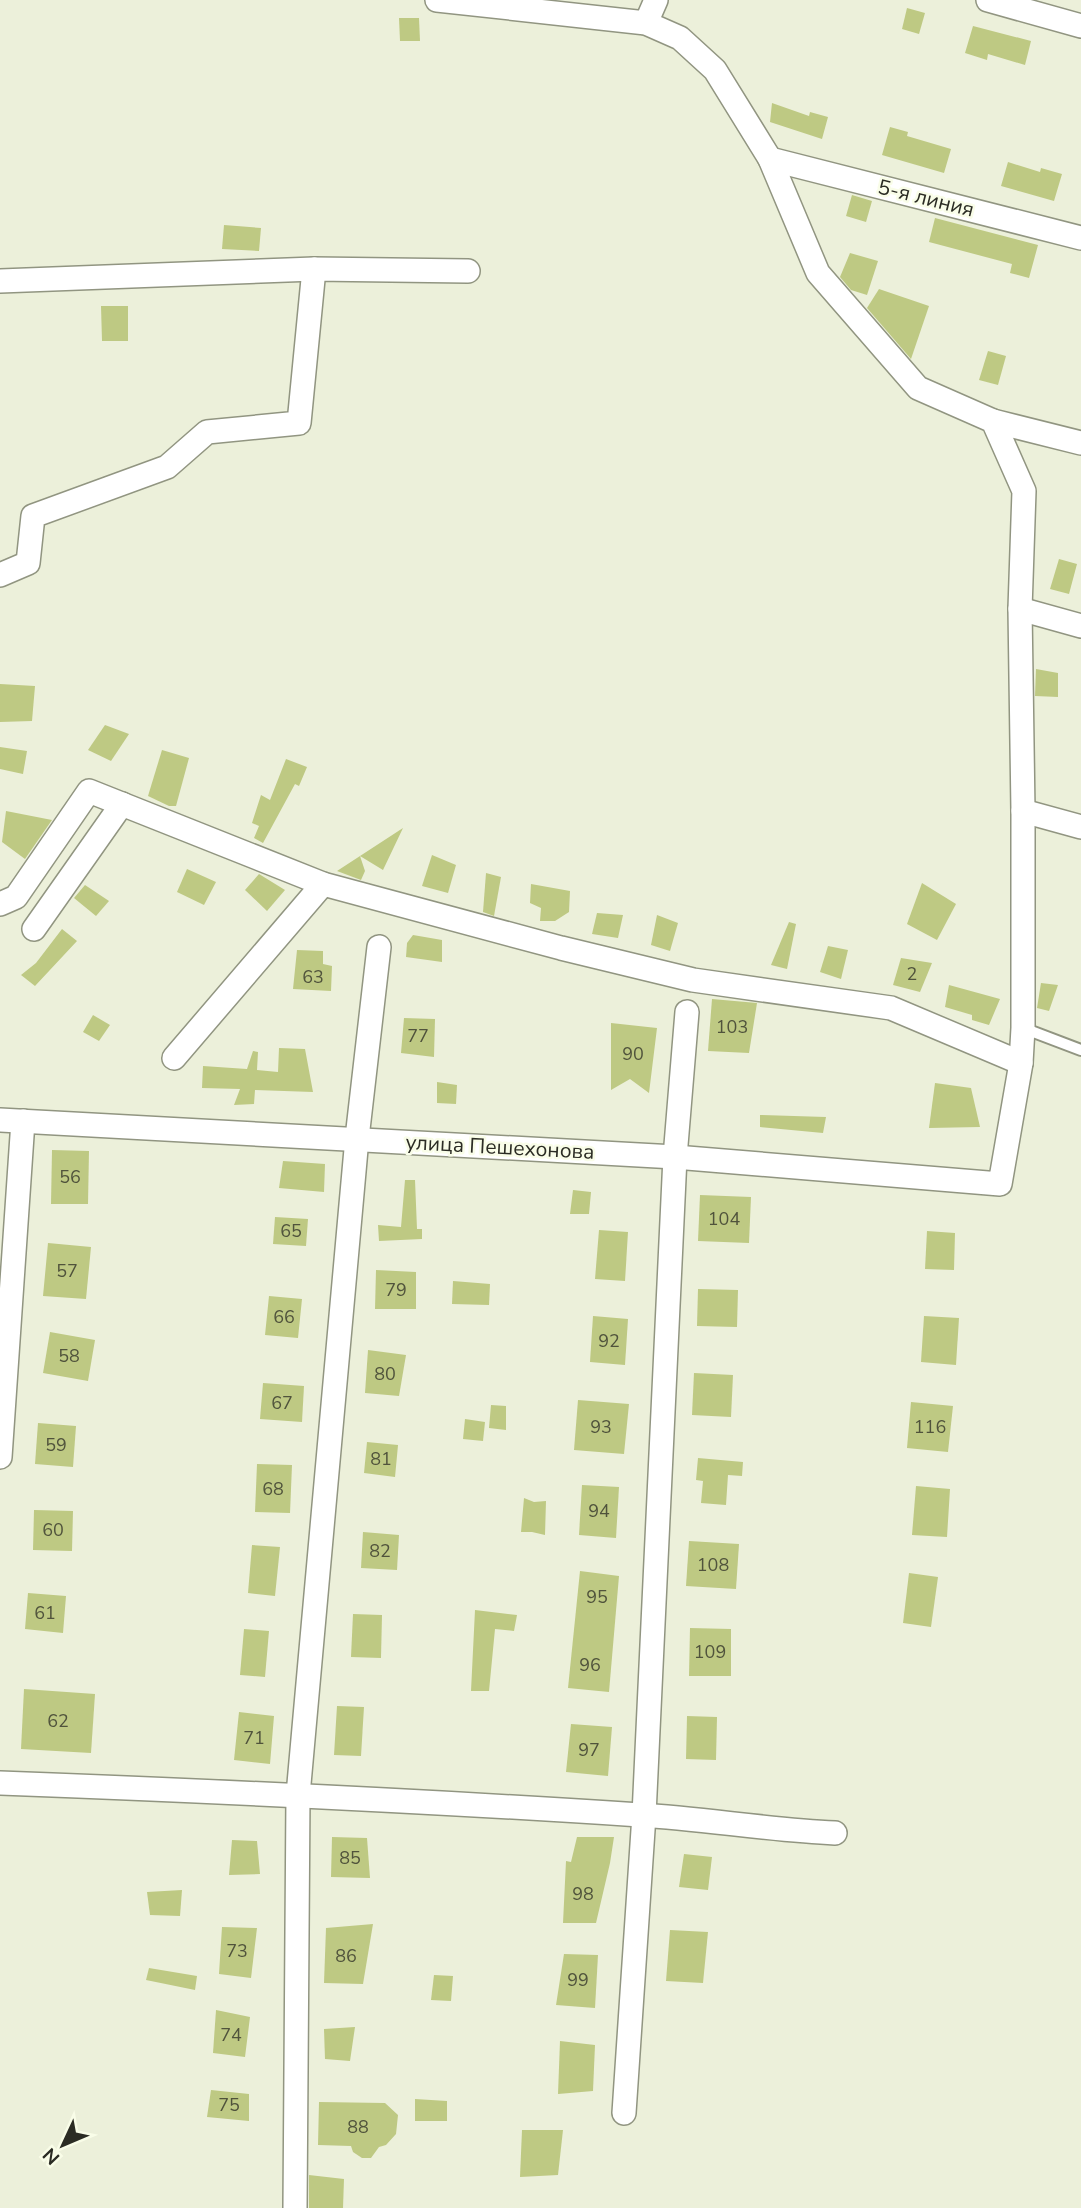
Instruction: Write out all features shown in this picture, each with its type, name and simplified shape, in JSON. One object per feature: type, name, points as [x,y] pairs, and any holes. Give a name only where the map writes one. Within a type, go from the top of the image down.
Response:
[{"type":"street","points":[[437,0],[646,23],[680,38],[715,70],[770,159],[818,273],[918,388],[993,421],[1081,443]]},
{"type":"street","points":[[646,23],[656,0]]},
{"type":"street","points":[[988,0],[1081,26]]},
{"type":"street","name":"5-я линия","points":[[770,159],[1081,238]]},
{"type":"street","points":[[0,575],[28,563],[33,516],[167,467],[207,432],[299,424],[314,269]]},
{"type":"street","points":[[0,281],[314,269],[468,271]]},
{"type":"street","points":[[0,904],[16,897],[89,791],[323,884],[561,948],[693,979],[891,1008],[1021,1063],[1023,811],[1020,608],[1024,491],[993,421]]},
{"type":"street","points":[[1020,608],[1081,626]]},
{"type":"street","points":[[34,929],[122,804]]},
{"type":"street","points":[[1023,811],[1081,827]]},
{"type":"street","points":[[174,1058],[323,884]]},
{"type":"street","points":[[295,2208],[298,1794],[358,1138],[379,947]]},
{"type":"street","points":[[624,2113],[644,1815],[675,1157],[687,1012]]},
{"type":"street","name":"улица Пешехонова","points":[[0,1120],[675,1157],[1000,1184],[1021,1063]]},
{"type":"street","points":[[0,1457],[23,1121]]},
{"type":"street","points":[[0,1783],[298,1794],[644,1815],[801,1832],[835,1833]]},
{"type":"lane","points":[[1023,1028],[1081,1050]]},
{"type":"building","points":[[907,8],[925,13],[919,34],[902,29]]},
{"type":"building","points":[[399,18],[419,18],[420,41],[400,41]]},
{"type":"building","points":[[973,26],[1031,41],[1025,65],[988,54],[987,60],[965,53]]},
{"type":"building","points":[[772,103],[809,116],[810,112],[828,117],[822,139],[770,122]]},
{"type":"building","points":[[890,127],[908,132],[907,136],[951,149],[944,173],[882,155]]},
{"type":"building","points":[[1008,162],[1040,172],[1041,168],[1062,174],[1054,201],[1001,186]]},
{"type":"building","points":[[852,195],[872,201],[866,222],[846,216]]},
{"type":"building","points":[[935,218],[1038,245],[1029,278],[1010,273],[1012,264],[929,242]]},
{"type":"building","points":[[224,225],[261,228],[259,251],[222,249]]},
{"type":"building","points":[[850,253],[878,261],[867,295],[851,290],[840,277]]},
{"type":"building","points":[[879,289],[929,306],[911,359],[867,308]]},
{"type":"building","points":[[101,306],[128,306],[128,341],[102,341]]},
{"type":"building","points":[[988,351],[1006,356],[998,385],[979,380]]},
{"type":"building","points":[[1059,559],[1077,564],[1069,594],[1050,589]]},
{"type":"building","points":[[1036,669],[1058,673],[1058,697],[1035,696]]},
{"type":"building","points":[[0,684],[35,686],[32,721],[0,722]]},
{"type":"building","points":[[105,725],[129,734],[111,761],[88,750]]},
{"type":"building","points":[[0,747],[27,751],[23,774],[0,769]]},
{"type":"building","points":[[162,750],[189,758],[176,806],[169,806],[148,796]]},
{"type":"building","points":[[286,759],[307,767],[299,786],[295,784],[263,843],[254,838],[259,826],[252,823],[261,795],[270,800]]},
{"type":"building","points":[[6,811],[52,820],[25,859],[2,842]]},
{"type":"building","points":[[403,828],[383,870],[360,856]]},
{"type":"building","points":[[432,855],[456,865],[448,893],[422,886]]},
{"type":"building","points":[[360,856],[365,871],[361,880],[337,871]]},
{"type":"building","points":[[187,869],[216,882],[204,905],[177,892]]},
{"type":"building","points":[[486,873],[501,877],[494,916],[483,912]]},
{"type":"building","points":[[259,874],[285,890],[267,911],[245,890]]},
{"type":"building","points":[[922,883],[956,904],[937,940],[907,924]]},
{"type":"building","points":[[531,884],[570,891],[569,912],[555,921],[540,921],[541,908],[530,903]]},
{"type":"building","points":[[85,885],[109,901],[96,916],[74,898]]},
{"type":"building","points":[[597,913],[623,915],[618,938],[592,934]]},
{"type":"building","points":[[657,915],[678,923],[670,951],[651,945]]},
{"type":"building","points":[[789,922],[796,924],[787,969],[771,965]]},
{"type":"building","points":[[62,929],[77,941],[35,986],[21,975],[36,963]]},
{"type":"building","points":[[413,935],[442,940],[442,962],[406,957],[407,943]]},
{"type":"building","points":[[828,946],[848,950],[841,979],[820,972]]},
{"type":"building","points":[[297,950],[323,951],[323,964],[332,966],[331,991],[293,989]]},
{"type":"building","points":[[901,958],[932,963],[920,992],[893,985]]},
{"type":"building","points":[[1041,983],[1058,985],[1049,1011],[1037,1008]]},
{"type":"building","points":[[949,985],[1000,999],[989,1025],[972,1020],[972,1015],[945,1007]]},
{"type":"building","points":[[712,999],[757,1003],[749,1053],[708,1051]]},
{"type":"building","points":[[93,1015],[110,1025],[99,1041],[83,1032]]},
{"type":"building","points":[[404,1018],[435,1019],[434,1057],[401,1053]]},
{"type":"building","points":[[611,1023],[657,1028],[649,1093],[630,1079],[611,1090]]},
{"type":"building","points":[[279,1048],[305,1049],[313,1092],[255,1090],[254,1104],[234,1105],[240,1089],[202,1088],[203,1066],[247,1069],[253,1051],[258,1052],[257,1070],[278,1072]]},
{"type":"building","points":[[437,1082],[457,1085],[456,1104],[437,1103]]},
{"type":"building","points":[[935,1083],[971,1088],[980,1127],[929,1128]]},
{"type":"building","points":[[760,1115],[826,1117],[823,1133],[760,1127]]},
{"type":"building","points":[[52,1150],[89,1151],[88,1204],[51,1204]]},
{"type":"building","points":[[283,1161],[325,1164],[324,1192],[279,1188]]},
{"type":"building","points":[[405,1180],[415,1180],[417,1229],[422,1229],[422,1239],[379,1241],[378,1225],[401,1227]]},
{"type":"building","points":[[573,1190],[591,1192],[589,1214],[570,1214]]},
{"type":"building","points":[[700,1195],[751,1197],[749,1243],[698,1241]]},
{"type":"building","points":[[275,1217],[308,1219],[306,1246],[273,1244]]},
{"type":"building","points":[[599,1230],[628,1232],[625,1281],[595,1279]]},
{"type":"building","points":[[927,1231],[955,1233],[954,1270],[925,1269]]},
{"type":"building","points":[[48,1243],[91,1247],[86,1299],[43,1296]]},
{"type":"building","points":[[376,1270],[416,1272],[416,1309],[375,1309]]},
{"type":"building","points":[[453,1281],[490,1284],[489,1305],[452,1304]]},
{"type":"building","points":[[698,1289],[738,1290],[737,1327],[697,1326]]},
{"type":"building","points":[[269,1296],[302,1299],[298,1338],[265,1335]]},
{"type":"building","points":[[593,1316],[628,1319],[625,1365],[590,1362]]},
{"type":"building","points":[[924,1316],[959,1318],[956,1365],[921,1362]]},
{"type":"building","points":[[50,1332],[95,1340],[88,1381],[43,1373]]},
{"type":"building","points":[[368,1350],[406,1355],[399,1396],[365,1393]]},
{"type":"building","points":[[694,1373],[733,1375],[731,1417],[692,1415]]},
{"type":"building","points":[[263,1383],[304,1386],[302,1422],[260,1419]]},
{"type":"building","points":[[578,1400],[629,1404],[624,1454],[574,1450]]},
{"type":"building","points":[[911,1402],[953,1406],[948,1452],[907,1448]]},
{"type":"building","points":[[491,1405],[506,1406],[506,1430],[489,1428]]},
{"type":"building","points":[[465,1419],[485,1422],[483,1441],[463,1439]]},
{"type":"building","points":[[38,1423],[76,1426],[73,1467],[35,1464]]},
{"type":"building","points":[[367,1442],[398,1445],[395,1477],[364,1473]]},
{"type":"building","points":[[698,1458],[743,1462],[742,1476],[728,1475],[726,1505],[701,1503],[703,1481],[696,1480]]},
{"type":"building","points":[[257,1464],[292,1465],[290,1513],[255,1512]]},
{"type":"building","points":[[582,1485],[619,1487],[616,1538],[579,1535]]},
{"type":"building","points":[[916,1486],[950,1489],[947,1537],[912,1535]]},
{"type":"building","points":[[524,1498],[534,1502],[546,1501],[545,1535],[521,1532]]},
{"type":"building","points":[[34,1510],[73,1511],[72,1551],[33,1550]]},
{"type":"building","points":[[363,1532],[399,1535],[397,1570],[361,1568]]},
{"type":"building","points":[[689,1541],[739,1544],[736,1589],[686,1586]]},
{"type":"building","points":[[252,1545],[280,1547],[275,1596],[248,1593]]},
{"type":"building","points":[[580,1571],[619,1576],[609,1692],[568,1688]]},
{"type":"building","points":[[909,1573],[938,1577],[931,1627],[903,1623]]},
{"type":"building","points":[[28,1593],[66,1596],[63,1633],[25,1629]]},
{"type":"building","points":[[475,1610],[517,1615],[514,1631],[495,1629],[489,1691],[471,1691]]},
{"type":"building","points":[[353,1614],[382,1615],[381,1658],[351,1657]]},
{"type":"building","points":[[690,1628],[731,1629],[731,1676],[689,1676]]},
{"type":"building","points":[[244,1629],[269,1631],[265,1677],[240,1675]]},
{"type":"building","points":[[24,1689],[95,1694],[91,1753],[21,1749]]},
{"type":"building","points":[[337,1706],[364,1707],[361,1756],[334,1755]]},
{"type":"building","points":[[239,1712],[274,1716],[270,1764],[234,1760]]},
{"type":"building","points":[[687,1716],[717,1717],[716,1760],[686,1759]]},
{"type":"building","points":[[571,1724],[612,1727],[608,1776],[566,1772]]},
{"type":"building","points":[[332,1837],[367,1838],[370,1878],[331,1877]]},
{"type":"building","points":[[577,1837],[614,1837],[596,1923],[563,1923],[566,1861],[571,1862]]},
{"type":"building","points":[[232,1840],[257,1841],[260,1874],[229,1875]]},
{"type":"building","points":[[684,1854],[712,1857],[708,1890],[679,1887]]},
{"type":"building","points":[[182,1890],[180,1916],[150,1915],[147,1892]]},
{"type":"building","points":[[373,1924],[363,1984],[324,1983],[326,1928]]},
{"type":"building","points":[[222,1927],[257,1928],[251,1978],[219,1974]]},
{"type":"building","points":[[670,1930],[708,1932],[703,1983],[666,1981]]},
{"type":"building","points":[[564,1954],[598,1955],[595,2008],[556,2005]]},
{"type":"building","points":[[149,1968],[197,1976],[195,1990],[146,1980]]},
{"type":"building","points":[[434,1975],[453,1976],[451,2001],[431,2000]]},
{"type":"building","points":[[216,2010],[250,2017],[245,2057],[213,2053]]},
{"type":"building","points":[[355,2027],[350,2061],[325,2059],[324,2029]]},
{"type":"building","points":[[560,2041],[595,2045],[593,2091],[558,2094]]},
{"type":"building","points":[[211,2090],[249,2094],[249,2121],[207,2117]]},
{"type":"building","points":[[415,2099],[447,2101],[447,2121],[415,2121]]},
{"type":"building","points":[[319,2102],[385,2103],[398,2115],[396,2134],[386,2145],[379,2147],[371,2158],[362,2158],[353,2152],[351,2146],[318,2145]]},
{"type":"building","points":[[522,2130],[563,2130],[558,2175],[520,2177]]},
{"type":"building","points":[[309,2175],[344,2179],[343,2208],[309,2208]]}]
